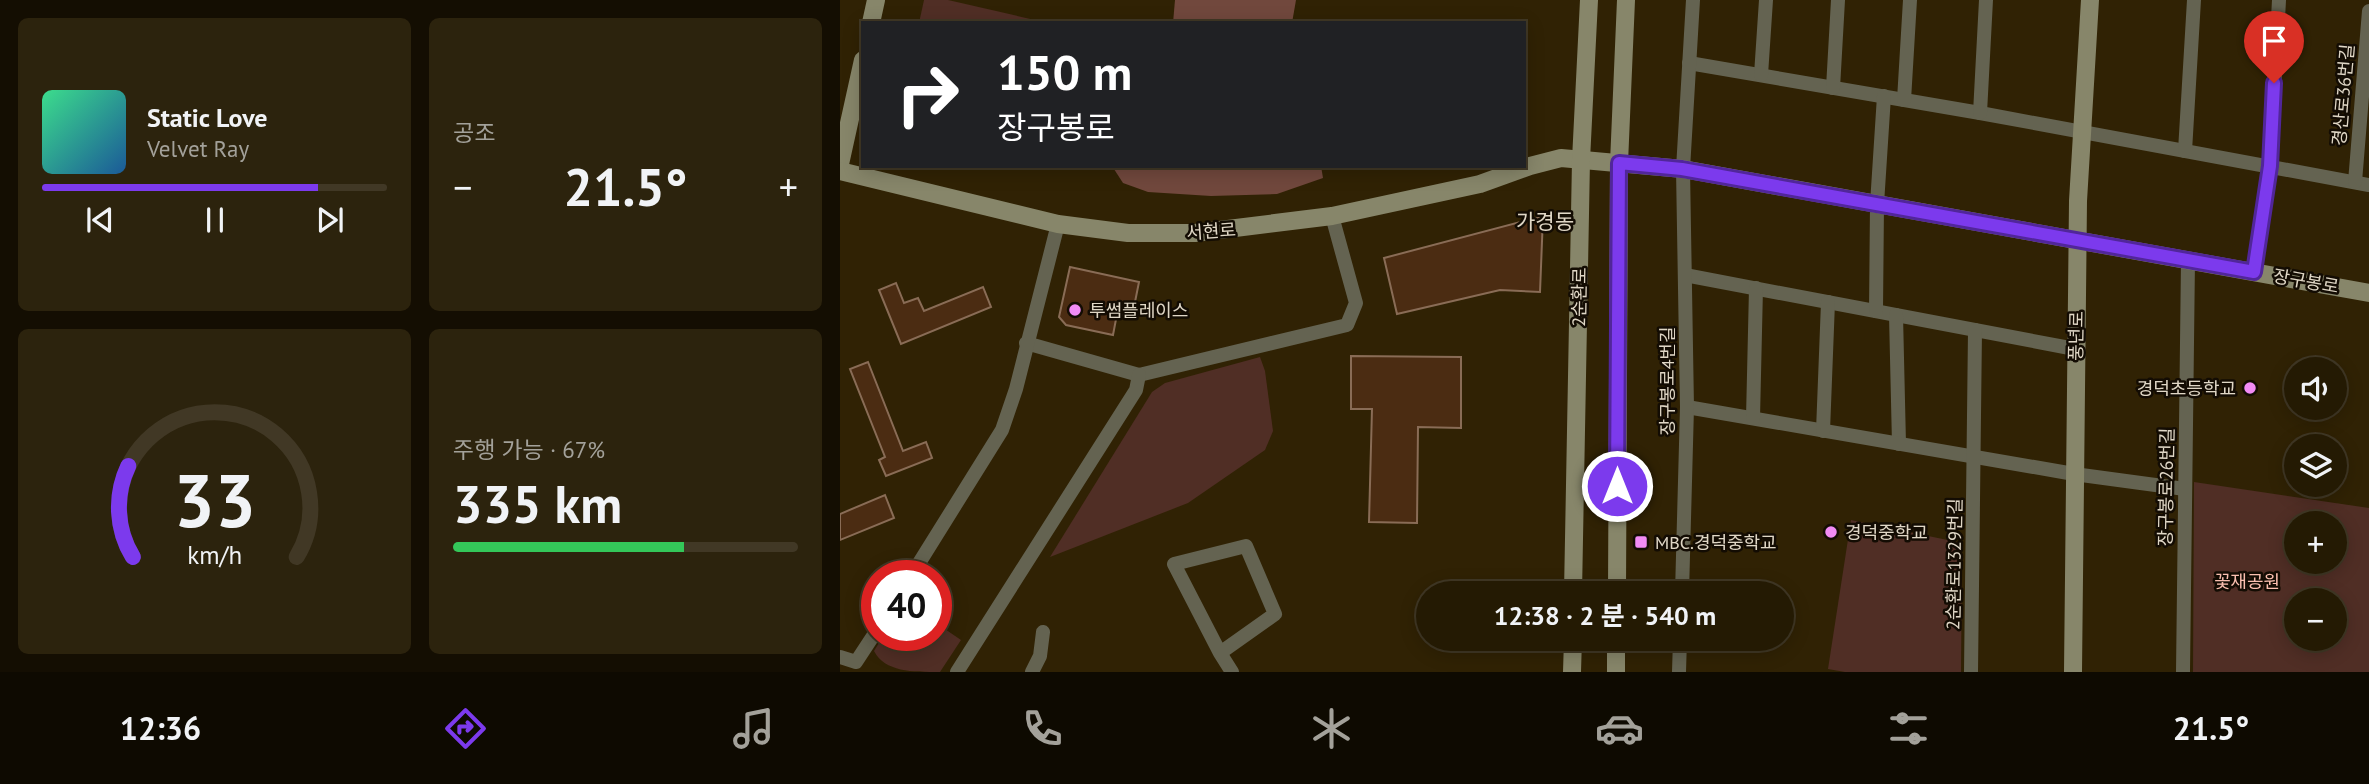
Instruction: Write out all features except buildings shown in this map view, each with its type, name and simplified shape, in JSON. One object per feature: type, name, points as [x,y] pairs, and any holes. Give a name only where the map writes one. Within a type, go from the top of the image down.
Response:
[{"type":"street","points":[[871,21],[876,0]]},
{"type":"street","name":"2순환로","points":[[1573,581],[1581,160],[1589,0]]},
{"type":"street","points":[[1617,581],[1619,163],[1626,0]]},
{"type":"street","name":"장구봉로4번길","points":[[1682,581],[1687,407],[1682,169],[1693,0]]},
{"type":"street","points":[[1833,88],[1838,0]]},
{"type":"street","points":[[1904,100],[1910,0]]},
{"type":"street","points":[[1980,113],[1986,0]]},
{"type":"street","name":"풍년로","points":[[2073,672],[2075,349],[2082,132],[2090,0]]},
{"type":"street","points":[[2185,151],[2193,0]]},
{"type":"street","points":[[2254,272],[2270,166],[2279,0]]},
{"type":"street","points":[[1761,75],[1766,1]]},
{"type":"street","name":"경산로36번길","points":[[2362,183],[2369,11]]},
{"type":"street","points":[[1689,63],[2362,183]]},
{"type":"street","points":[[840,164],[861,69]]},
{"type":"street","points":[[1876,311],[1877,204],[1884,96]]},
{"type":"street","name":"서현로","points":[[1526,167],[1561,158],[1581,160]]},
{"type":"street","name":"장구봉로","points":[[1581,160],[1682,169],[2369,293]]},
{"type":"street","name":"서현로","points":[[840,171],[1058,224],[1128,233],[1195,233],[1332,216],[1480,184],[1524,168]]},
{"type":"street","points":[[1027,343],[1139,375],[1347,325],[1356,303],[1332,216]]},
{"type":"street","points":[[921,560],[1002,430],[1016,389],[1058,224]]},
{"type":"street","name":"장구봉로26번길","points":[[2183,672],[2189,260]]},
{"type":"street","points":[[1685,275],[2075,349]]},
{"type":"street","points":[[1753,418],[1756,288]]},
{"type":"street","points":[[1824,431],[1828,302]]},
{"type":"street","points":[[1896,315],[1899,444]]},
{"type":"street","name":"2순환로1329번길","points":[[1971,672],[1976,330]]},
{"type":"street","points":[[957,672],[1136,390],[1139,375]]},
{"type":"street","points":[[1687,407],[2074,474],[2185,489]]},
{"type":"street","points":[[1220,653],[1275,614],[1246,546],[1174,564],[1220,653],[1232,672]]},
{"type":"street","points":[[1032,672],[1040,656],[1043,632]]},
{"type":"street","points":[[856,662],[863,651]]},
{"type":"street","points":[[1572,672],[1573,651]]},
{"type":"street","points":[[1616,651],[1616,672]]},
{"type":"street","points":[[1679,672],[1680,651]]},
{"type":"street","points":[[840,657],[856,662],[870,672]]},
{"type":"green space","points":[[924,0],[948,0],[1039,21],[919,21]]},
{"type":"green space","points":[[1260,357],[1265,371],[1273,431],[1265,450],[1188,503],[1050,557],[1152,392],[1165,383]]},
{"type":"green space","name":"꽃재공원","points":[[2194,482],[2369,508],[2369,672],[2193,672]]},
{"type":"green space","points":[[1851,520],[1962,543],[1961,672],[1845,672],[1828,669]]},
{"type":"green space","points":[[952,634],[961,640],[940,672],[910,671],[892,667],[874,651],[952,651]]},
{"type":"shaded area","points":[[1175,0],[1296,0],[1292,21],[1173,21]]},
{"type":"shaded area","points":[[1113,168],[1321,168],[1323,178],[1277,194],[1211,196],[1148,192],[1123,183]]},
{"type":"place","name":"투썸플레이스","points":[[1075,310]]},
{"type":"place","name":"경덕초등학교","points":[[2250,388]]},
{"type":"place","name":"경덕중학교","points":[[1831,532]]},
{"type":"place","name":"MBC.경덕중학교","points":[[1641,542]]},
{"type":"district","name":"가경동","points":[[1545,221]]},
{"type":"route","points":[[1617,486],[1619,163],[1682,169],[2254,272],[2270,166],[2274,83]]}]
